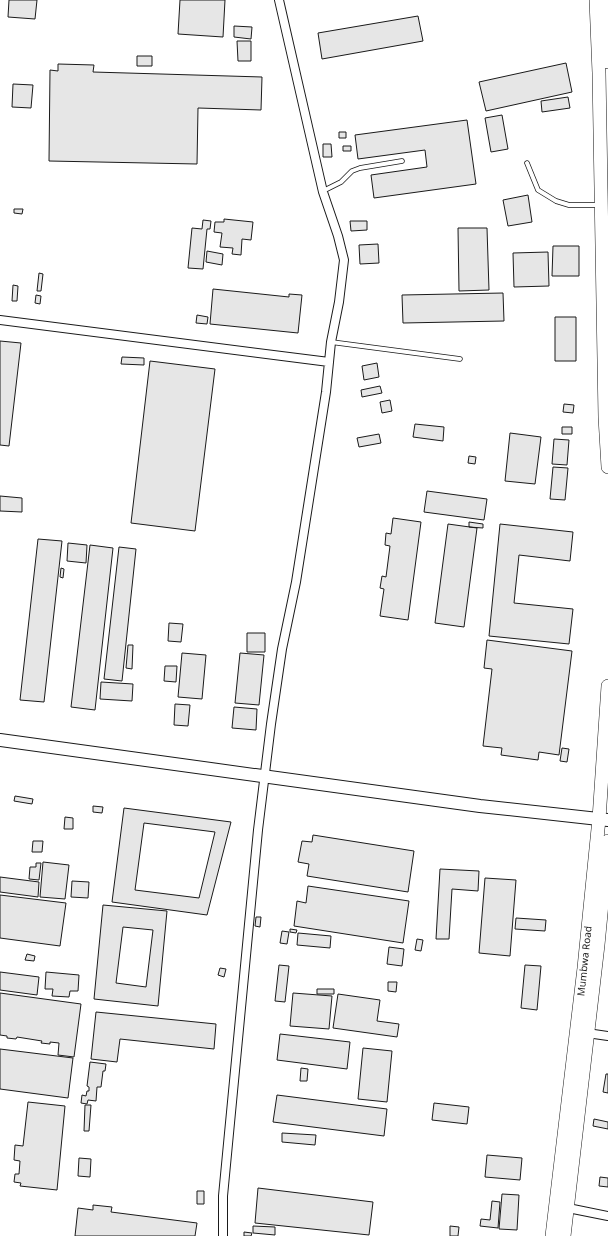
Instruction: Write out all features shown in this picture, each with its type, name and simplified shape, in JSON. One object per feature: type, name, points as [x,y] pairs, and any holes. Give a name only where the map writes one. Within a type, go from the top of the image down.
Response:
[{"type":"main road","points":[[596,0],[599,73],[600,205],[604,234],[605,417],[608,467]]},
{"type":"main road","points":[[606,0],[608,62]]},
{"type":"main road","name":"Mumbwa Road","points":[[552,1236],[597,945],[604,820],[608,686]]},
{"type":"main road","name":"Mumbwa Road","points":[[564,1236],[608,841]]},
{"type":"street","points":[[223,1236],[223,1196],[264,777],[282,650],[296,582],[326,392],[331,342],[339,302],[344,260],[338,236],[323,192],[279,0]]},
{"type":"street","points":[[0,320],[329,362]]},
{"type":"street","points":[[0,740],[480,806],[604,820]]},
{"type":"street","points":[[587,1033],[608,1036]]},
{"type":"street","points":[[568,1208],[608,1216]]},
{"type":"lane","points":[[323,192],[341,182],[352,171],[360,168],[402,161]]},
{"type":"lane","points":[[527,163],[538,190],[556,201],[569,205],[600,205]]},
{"type":"lane","points":[[331,342],[460,358]]},
{"type":"building","points":[[9,0],[37,0],[35,19],[8,17]]},
{"type":"building","points":[[180,0],[225,0],[223,37],[178,34]]},
{"type":"building","points":[[418,16],[423,41],[322,59],[318,33]]},
{"type":"building","points":[[234,26],[252,27],[251,39],[234,37]]},
{"type":"building","points":[[237,41],[251,41],[251,61],[238,61]]},
{"type":"building","points":[[137,56],[152,56],[152,66],[137,66]]},
{"type":"building","points":[[566,63],[572,92],[486,111],[479,82]]},
{"type":"building","points":[[58,64],[94,65],[93,72],[262,77],[261,110],[198,108],[197,164],[49,161],[50,70],[58,71]]},
{"type":"building","points":[[13,84],[33,85],[31,108],[12,107]]},
{"type":"building","points":[[568,97],[570,108],[542,112],[541,101]]},
{"type":"building","points":[[502,115],[508,149],[491,152],[485,118]]},
{"type":"building","points":[[467,120],[476,184],[374,198],[371,175],[427,167],[425,150],[358,159],[355,135]]},
{"type":"building","points":[[339,132],[346,132],[346,138],[339,138]]},
{"type":"building","points":[[323,144],[331,144],[332,157],[323,157]]},
{"type":"building","points":[[343,146],[351,146],[351,151],[343,151]]},
{"type":"building","points":[[528,195],[532,222],[508,226],[503,200]]},
{"type":"building","points":[[14,209],[23,209],[22,214],[14,213]]},
{"type":"building","points":[[224,219],[253,222],[251,240],[242,239],[241,255],[232,254],[233,248],[220,247],[222,233],[214,232],[215,222],[224,222]]},
{"type":"building","points":[[203,220],[211,221],[210,229],[207,229],[203,269],[188,268],[192,228],[202,229]]},
{"type":"building","points":[[350,221],[367,221],[367,230],[351,231]]},
{"type":"building","points":[[458,228],[487,228],[489,290],[459,291]]},
{"type":"building","points":[[378,244],[379,263],[360,264],[359,245]]},
{"type":"building","points":[[553,246],[579,246],[579,276],[552,276]]},
{"type":"building","points":[[207,251],[223,254],[222,265],[206,262]]},
{"type":"building","points":[[548,252],[549,286],[514,287],[513,253]]},
{"type":"building","points":[[39,273],[43,274],[41,291],[37,291]]},
{"type":"building","points":[[13,285],[18,286],[17,301],[12,301]]},
{"type":"building","points":[[213,289],[289,297],[289,294],[302,295],[298,333],[210,324]]},
{"type":"building","points":[[503,293],[504,321],[403,323],[402,295]]},
{"type":"building","points":[[36,295],[41,296],[40,304],[35,303]]},
{"type":"building","points":[[197,315],[208,317],[207,324],[196,323]]},
{"type":"building","points":[[555,317],[576,317],[576,361],[555,361]]},
{"type":"building","points":[[0,341],[21,343],[9,446],[0,445]]},
{"type":"building","points":[[122,357],[144,358],[144,365],[121,364]]},
{"type":"building","points":[[150,361],[215,369],[195,531],[131,523]]},
{"type":"building","points":[[377,363],[379,377],[364,380],[362,366]]},
{"type":"building","points":[[380,386],[382,393],[362,397],[361,390]]},
{"type":"building","points":[[390,400],[392,411],[382,413],[380,402]]},
{"type":"building","points":[[564,404],[574,405],[573,413],[563,412]]},
{"type":"building","points":[[415,424],[444,427],[443,441],[413,437]]},
{"type":"building","points":[[562,427],[572,427],[572,434],[562,434]]},
{"type":"building","points":[[510,433],[541,437],[535,484],[505,481]]},
{"type":"building","points":[[379,434],[381,443],[359,447],[357,438]]},
{"type":"building","points":[[554,439],[569,440],[567,465],[552,464]]},
{"type":"building","points":[[469,456],[476,457],[475,464],[468,463]]},
{"type":"building","points":[[553,467],[568,468],[565,500],[550,499]]},
{"type":"building","points":[[427,491],[487,499],[484,520],[424,512]]},
{"type":"building","points":[[0,496],[22,498],[22,512],[0,511]]},
{"type":"building","points":[[393,518],[421,522],[408,620],[380,616],[384,589],[380,588],[382,576],[386,577],[390,546],[385,545],[386,533],[391,534]]},
{"type":"building","points":[[469,522],[483,524],[483,528],[469,527]]},
{"type":"building","points":[[448,524],[477,528],[464,627],[435,623]]},
{"type":"building","points":[[500,524],[573,532],[570,561],[519,555],[514,603],[573,609],[569,644],[489,636]]},
{"type":"building","points":[[38,539],[62,541],[44,702],[20,700]]},
{"type":"building","points":[[68,543],[87,545],[86,563],[67,561]]},
{"type":"building","points":[[90,545],[113,548],[95,710],[71,707]]},
{"type":"building","points":[[119,547],[136,549],[122,681],[104,679]]},
{"type":"building","points":[[61,568],[64,569],[63,578],[60,577]]},
{"type":"building","points":[[169,623],[183,624],[181,642],[168,641]]},
{"type":"building","points":[[247,633],[265,633],[265,652],[247,652]]},
{"type":"building","points":[[487,640],[572,651],[559,755],[539,752],[538,760],[501,755],[502,748],[483,746],[492,669],[484,668]]},
{"type":"building","points":[[128,645],[133,645],[132,669],[126,668]]},
{"type":"building","points":[[182,653],[206,655],[202,699],[178,697]]},
{"type":"building","points":[[240,653],[264,655],[259,705],[235,703]]},
{"type":"building","points":[[165,666],[177,666],[176,682],[164,681]]},
{"type":"building","points":[[101,682],[133,684],[132,701],[100,699]]},
{"type":"building","points":[[175,704],[190,705],[188,726],[174,725]]},
{"type":"building","points":[[234,707],[257,709],[256,730],[232,728]]},
{"type":"building","points":[[562,748],[569,749],[567,762],[560,761]]},
{"type":"building","points":[[15,796],[33,799],[32,804],[14,801]]},
{"type":"building","points":[[93,806],[103,807],[102,813],[93,812]]},
{"type":"building","points":[[124,808],[231,822],[207,915],[112,902]],"holes":[[[144,823],[215,832],[199,898],[135,890]]]},
{"type":"building","points":[[65,817],[73,818],[73,829],[64,829]]},
{"type":"building","points":[[313,835],[414,851],[408,892],[307,876],[309,864],[298,862],[302,841],[312,842]]},
{"type":"building","points":[[33,841],[43,841],[42,852],[32,852]]},
{"type":"building","points":[[43,862],[69,865],[65,899],[40,897]]},
{"type":"building","points":[[36,863],[41,863],[39,880],[29,879],[30,867],[36,867]]},
{"type":"building","points":[[440,869],[479,871],[478,891],[452,889],[449,939],[436,939]]},
{"type":"building","points":[[0,877],[39,882],[38,897],[0,892]]},
{"type":"building","points":[[485,878],[516,880],[510,956],[479,953]]},
{"type":"building","points":[[72,881],[89,882],[88,898],[71,897]]},
{"type":"building","points":[[308,886],[409,901],[403,943],[294,926],[297,901],[306,903]]},
{"type":"building","points":[[0,895],[66,903],[60,946],[0,938]]},
{"type":"building","points":[[103,905],[167,911],[158,1006],[94,999]],"holes":[[[123,927],[153,930],[146,987],[116,983]]]},
{"type":"building","points":[[256,917],[261,917],[260,927],[255,926]]},
{"type":"building","points":[[516,918],[546,920],[545,931],[515,929]]},
{"type":"building","points":[[290,929],[297,930],[296,933],[290,932]]},
{"type":"building","points":[[282,931],[289,932],[287,944],[280,943]]},
{"type":"building","points":[[298,933],[331,936],[330,948],[297,945]]},
{"type":"building","points":[[417,939],[423,940],[421,951],[415,950]]},
{"type":"building","points":[[389,947],[404,949],[402,966],[387,964]]},
{"type":"building","points":[[27,954],[35,956],[34,961],[25,960]]},
{"type":"building","points":[[279,965],[289,966],[285,1002],[275,1001]]},
{"type":"building","points":[[525,965],[541,966],[537,1010],[521,1008]]},
{"type":"building","points":[[220,968],[226,969],[224,977],[218,975]]},
{"type":"building","points":[[0,972],[39,977],[37,995],[0,990]]},
{"type":"building","points":[[46,972],[79,975],[78,991],[70,991],[69,997],[52,996],[53,989],[45,989]]},
{"type":"building","points":[[388,982],[397,982],[396,992],[388,991]]},
{"type":"building","points":[[317,989],[334,989],[334,994],[317,994]]},
{"type":"building","points":[[0,993],[81,1004],[74,1057],[58,1055],[59,1043],[41,1043],[42,1041],[17,1037],[16,1039],[7,1038],[7,1036],[0,1035]]},
{"type":"building","points":[[293,993],[332,996],[329,1029],[290,1026]]},
{"type":"building","points":[[338,994],[380,1000],[377,1021],[399,1024],[397,1037],[333,1028]]},
{"type":"building","points":[[96,1012],[216,1024],[214,1049],[120,1039],[117,1062],[91,1059]]},
{"type":"building","points":[[280,1034],[350,1042],[347,1069],[277,1060]]},
{"type":"building","points":[[363,1048],[392,1051],[387,1102],[358,1099]]},
{"type":"building","points":[[0,1049],[73,1058],[68,1098],[0,1089]]},
{"type":"building","points":[[90,1062],[106,1064],[105,1071],[103,1071],[101,1087],[97,1087],[96,1101],[88,1100],[87,1104],[81,1103],[82,1095],[86,1096],[87,1091],[89,1091],[89,1087],[87,1086]]},
{"type":"building","points":[[301,1068],[308,1069],[307,1081],[300,1081]]},
{"type":"building","points":[[606,1074],[608,1074],[608,1093],[603,1092]]},
{"type":"building","points":[[277,1095],[387,1109],[384,1136],[273,1122]]},
{"type":"building","points":[[28,1102],[65,1106],[57,1190],[20,1186],[21,1183],[14,1182],[15,1174],[19,1174],[20,1161],[14,1160],[15,1145],[23,1146]]},
{"type":"building","points":[[434,1103],[469,1107],[467,1124],[432,1120]]},
{"type":"building","points":[[85,1105],[91,1105],[89,1131],[84,1131]]},
{"type":"building","points":[[594,1119],[608,1122],[608,1129],[593,1126]]},
{"type":"building","points":[[282,1133],[316,1135],[315,1145],[282,1142]]},
{"type":"building","points":[[487,1155],[522,1158],[520,1180],[485,1177]]},
{"type":"building","points":[[79,1158],[91,1159],[90,1177],[78,1176]]},
{"type":"building","points":[[600,1177],[608,1178],[608,1187],[599,1186]]},
{"type":"building","points":[[258,1188],[373,1202],[369,1235],[255,1223]]},
{"type":"building","points":[[197,1191],[204,1191],[204,1204],[197,1204]]},
{"type":"building","points":[[502,1194],[519,1195],[517,1230],[499,1229]]},
{"type":"building","points":[[492,1201],[500,1202],[498,1228],[480,1226],[481,1219],[490,1220]]},
{"type":"building","points":[[93,1205],[112,1207],[111,1212],[197,1223],[195,1236],[75,1236],[78,1208],[93,1210]]},
{"type":"building","points":[[253,1226],[275,1227],[275,1235],[253,1233]]},
{"type":"building","points":[[450,1226],[459,1227],[458,1236],[450,1236]]},
{"type":"building","points":[[244,1232],[252,1233],[251,1236],[244,1236]]}]
